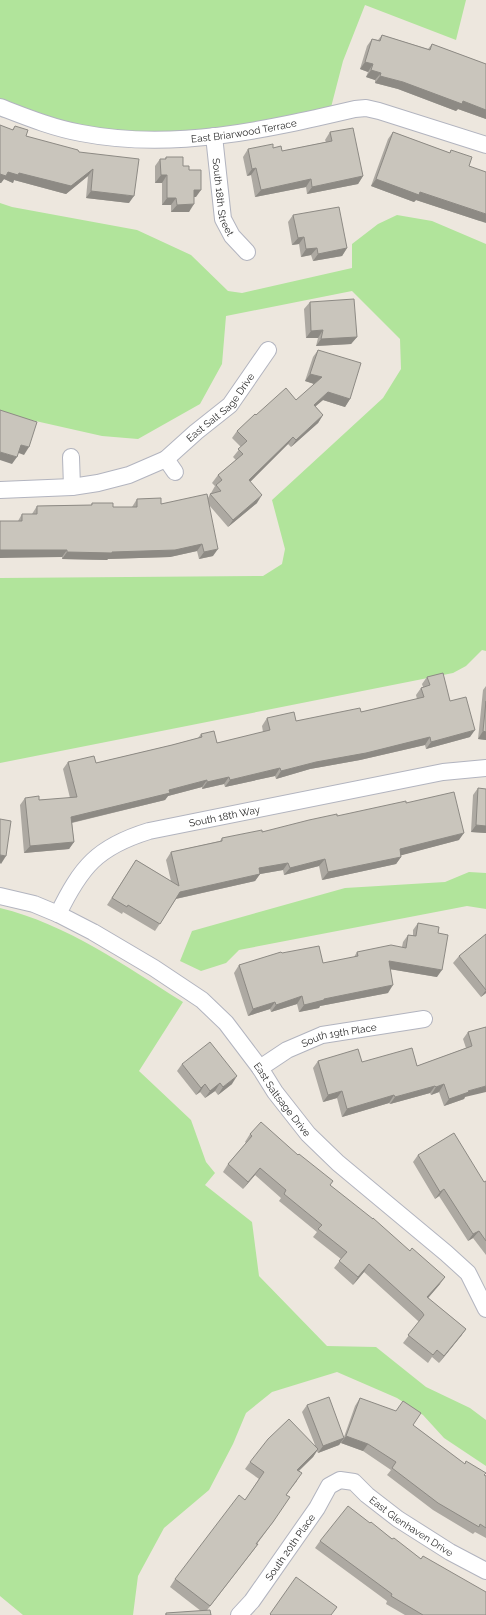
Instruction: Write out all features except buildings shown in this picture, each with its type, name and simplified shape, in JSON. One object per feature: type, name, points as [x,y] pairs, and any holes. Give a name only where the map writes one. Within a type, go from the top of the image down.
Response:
[{"type":"street","name":"East Briarwood Terrace","points":[[0,107],[54,127],[81,133],[166,140],[232,134],[366,108],[486,145]]},
{"type":"street","name":"South 18th Street","points":[[214,136],[223,219],[232,236],[247,252]]},
{"type":"street","name":"East Salt Sage Drive","points":[[0,490],[72,487],[98,484],[170,465],[196,432],[230,405],[268,350]]},
{"type":"street","points":[[70,457],[72,487]]},
{"type":"street","name":"South 18th Way","points":[[58,914],[74,883],[90,863],[104,851],[131,837],[149,831],[443,772],[486,768]]},
{"type":"street","points":[[0,896],[34,904],[58,914]]},
{"type":"street","name":"East Saltsage Drive","points":[[58,914],[93,932],[154,968],[202,1000],[226,1023],[260,1068],[275,1092],[308,1134],[338,1163],[468,1273],[486,1309]]},
{"type":"street","name":"South 19th Place","points":[[260,1068],[287,1050],[322,1035],[424,1019]]},
{"type":"street","name":"East Glenhaven Drive","points":[[340,1480],[354,1482],[367,1495],[398,1519],[450,1552],[486,1571]]},
{"type":"street","name":"South 20th Place","points":[[239,1615],[252,1601],[317,1508],[329,1486],[340,1480]]},
{"type":"green space","points":[[0,0],[466,0],[456,40],[365,5],[343,61],[329,115],[302,120],[115,137],[0,107]]},
{"type":"green space","points":[[0,203],[12,207],[137,230],[191,255],[228,291],[242,293],[352,268],[352,244],[378,224],[397,215],[432,221],[486,244],[486,651],[482,650],[466,666],[453,673],[0,763],[0,578],[263,576],[282,564],[285,549],[272,500],[383,398],[401,369],[400,339],[352,291],[226,316],[222,364],[200,404],[138,439],[102,436],[0,413]]},
{"type":"green space","points":[[469,872],[486,873],[486,909],[467,906],[239,950],[226,963],[201,971],[180,961],[192,931],[345,888],[445,882]]},
{"type":"green space","points":[[0,908],[49,924],[72,935],[183,1002],[139,1071],[191,1120],[206,1162],[215,1173],[205,1185],[252,1222],[259,1276],[327,1346],[376,1347],[426,1387],[470,1408],[486,1420],[486,1466],[444,1438],[423,1415],[397,1398],[337,1372],[272,1392],[246,1413],[233,1444],[209,1490],[164,1528],[138,1576],[133,1615],[23,1615],[0,1596]]}]
